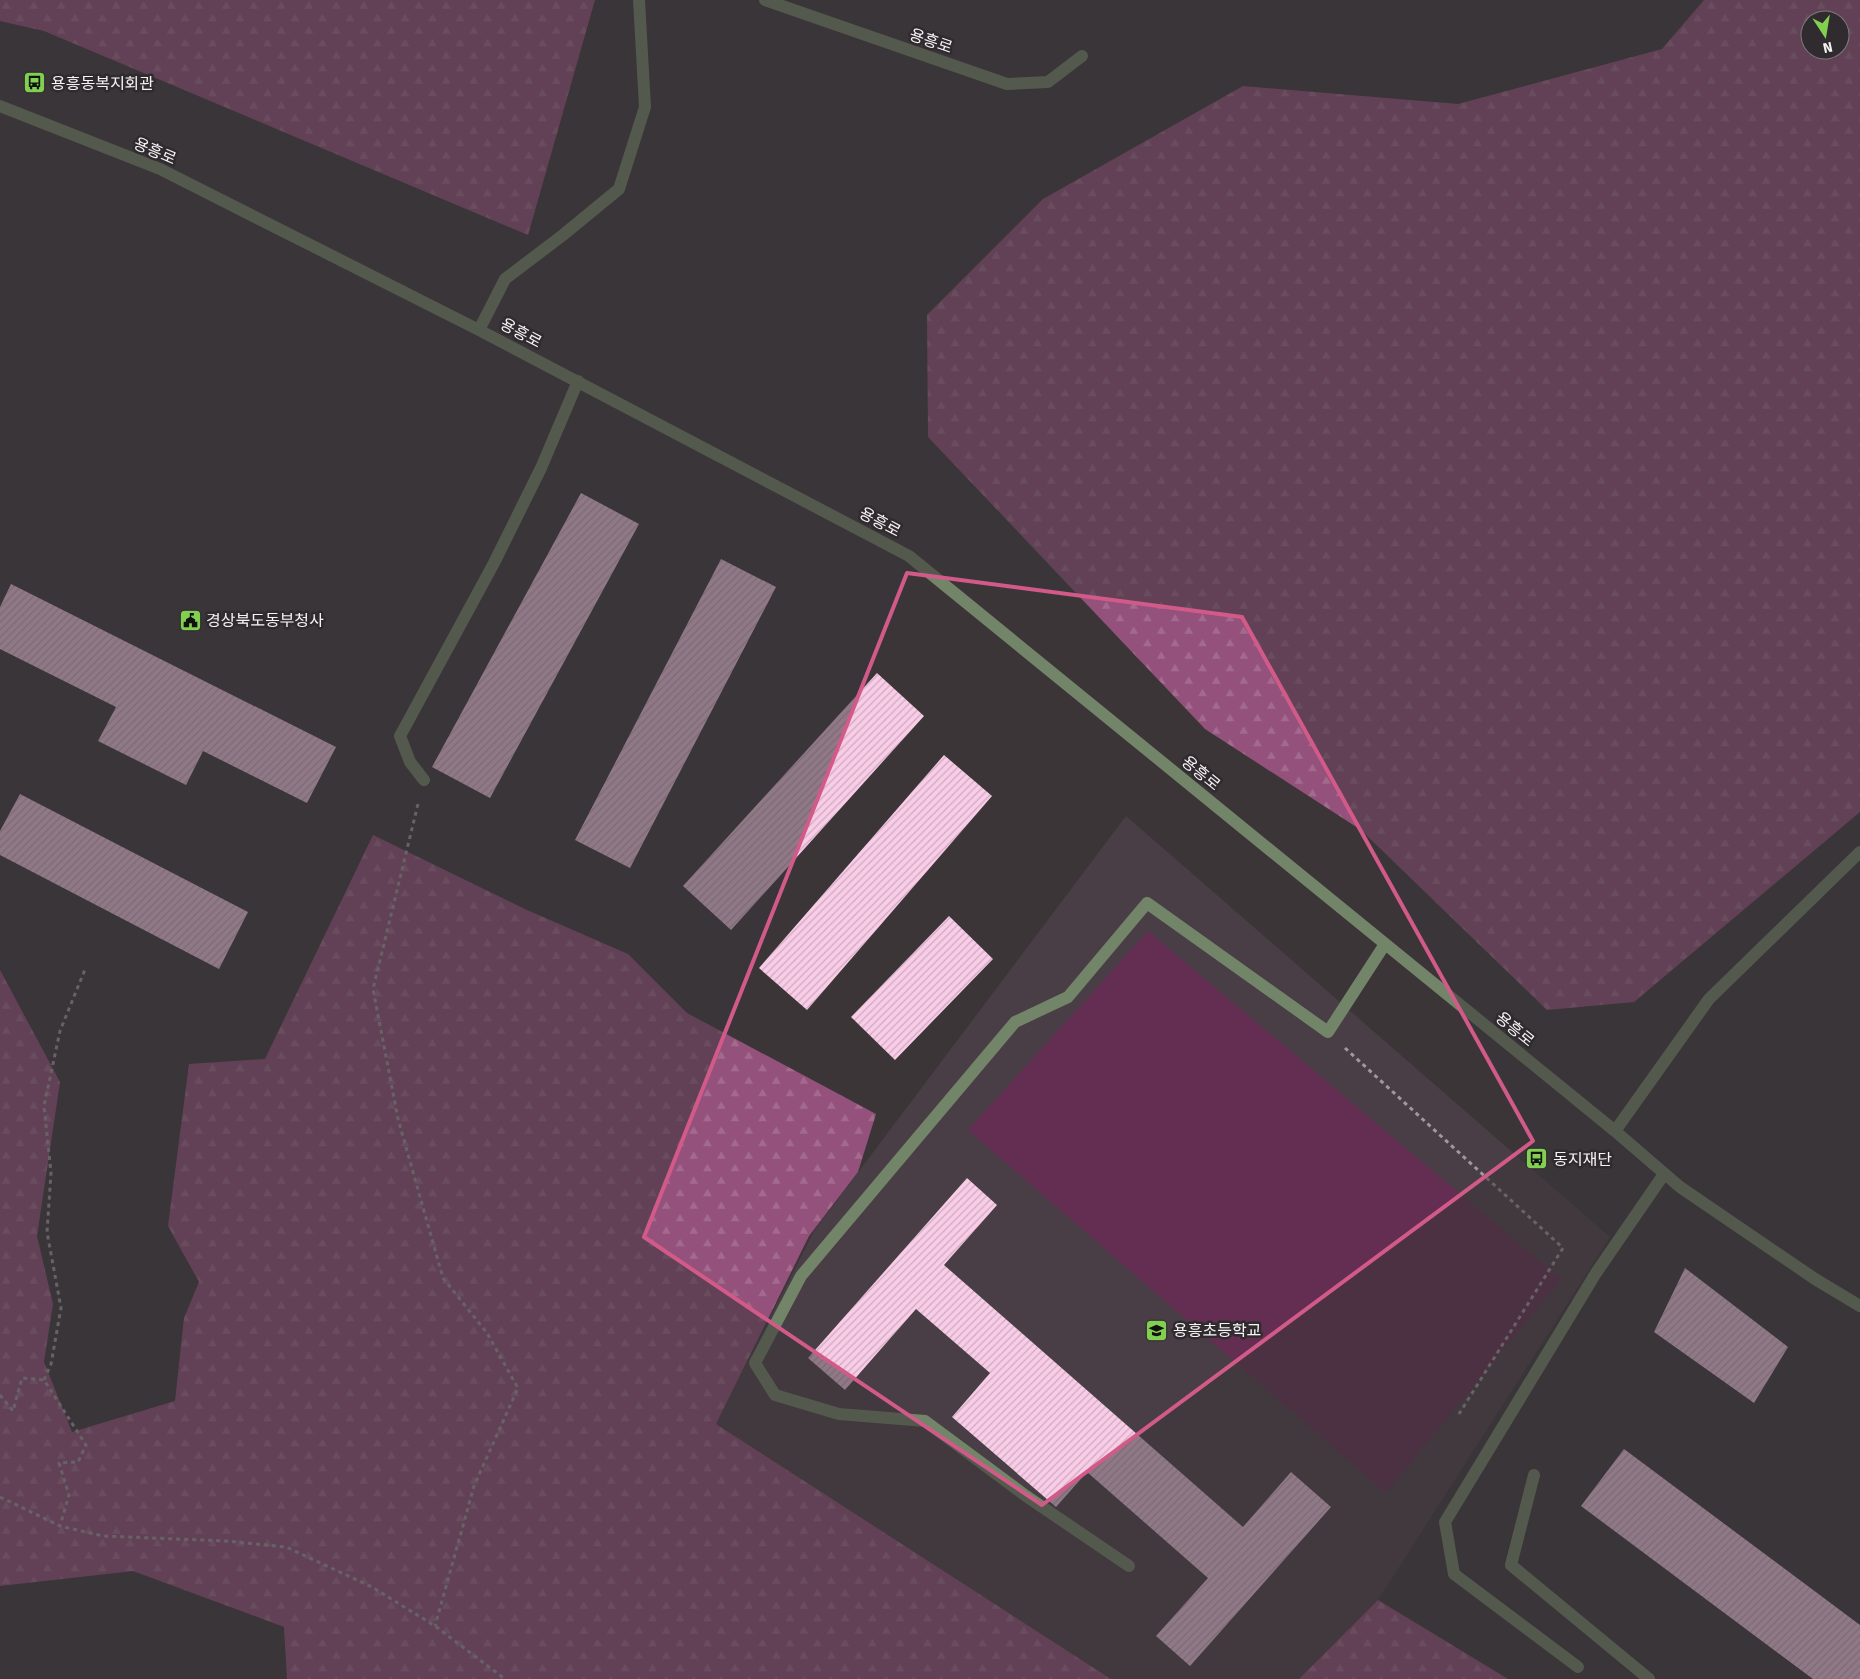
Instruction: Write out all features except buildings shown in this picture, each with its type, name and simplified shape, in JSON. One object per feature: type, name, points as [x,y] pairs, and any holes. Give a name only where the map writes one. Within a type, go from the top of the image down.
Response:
[{"type":"street","name":"용흥로","points":[[480,330],[506,279],[619,189],[645,107],[639,0]]},
{"type":"street","name":"용흥로","points":[[765,0],[1007,84],[1048,82],[1082,56]]},
{"type":"street","name":"용흥로","points":[[0,106],[160,170],[480,330],[909,556],[1680,1187],[1815,1279],[1860,1306]]},
{"type":"street","points":[[424,780],[410,762],[400,736],[494,564],[541,468],[578,381]]},
{"type":"street","points":[[1615,1132],[1709,999],[1860,852]]},
{"type":"street","points":[[1129,1566],[1026,1496],[925,1421],[839,1414],[774,1395],[755,1362],[801,1276],[1015,1022],[1068,997],[1147,903],[1328,1032],[1385,944]]},
{"type":"street","points":[[1578,1667],[1454,1574],[1445,1522],[1596,1273],[1664,1174]]},
{"type":"street","points":[[1534,1475],[1511,1565],[1649,1679]]},
{"type":"path","points":[[424,780],[373,988],[398,1119],[442,1278],[487,1333],[518,1388],[474,1486],[436,1626]]},
{"type":"path","points":[[44,1380],[51,1364],[61,1308],[47,1232],[51,1173],[44,1106],[60,1031],[86,967]]},
{"type":"path","points":[[1328,1032],[1563,1248],[1459,1414]]},
{"type":"path","points":[[0,1395],[13,1411],[22,1378],[44,1380]]},
{"type":"path","points":[[44,1380],[86,1446],[78,1462],[58,1464],[69,1495],[60,1526]]},
{"type":"path","points":[[0,1497],[60,1526],[103,1536],[226,1541],[286,1547],[372,1587],[436,1626],[505,1679]]},
{"type":"highlighted area","points":[[907,573],[1242,617],[1533,1141],[1042,1505],[644,1237]]},
{"type":"shaded area","name":"용흥초등학교","points":[[1126,816],[1610,1237],[1378,1600],[1299,1679],[1111,1679],[716,1424],[814,1231]]},
{"type":"shaded area","points":[[1148,931],[1561,1279],[1386,1493],[968,1130]]},
{"type":"green space","points":[[0,0],[595,0],[528,235],[44,31],[0,21]]},
{"type":"green space","points":[[1704,0],[1860,0],[1860,812],[1634,1002],[1547,1010],[1361,830],[1205,729],[928,437],[927,315],[1043,199],[1243,86],[1458,104],[1662,49]]},
{"type":"green space","points":[[373,835],[527,910],[628,954],[687,1013],[876,1114],[858,1172],[809,1236],[716,1424],[1111,1679],[287,1679],[284,1627],[133,1571],[0,1586],[0,970],[60,1082],[37,1236],[53,1304],[44,1362],[72,1432],[175,1401],[184,1318],[199,1282],[168,1226],[189,1064],[265,1059]]},
{"type":"green space","points":[[1378,1600],[1508,1679],[1299,1679]]},
{"type":"place","name":"용흥동복지회관","points":[[35,83]]},
{"type":"place","name":"경상북도동부청사","points":[[190,620]]},
{"type":"place","name":"동지재단","points":[[1537,1159]]},
{"type":"place","name":"용흥초등학교","points":[[1157,1330]]}]
